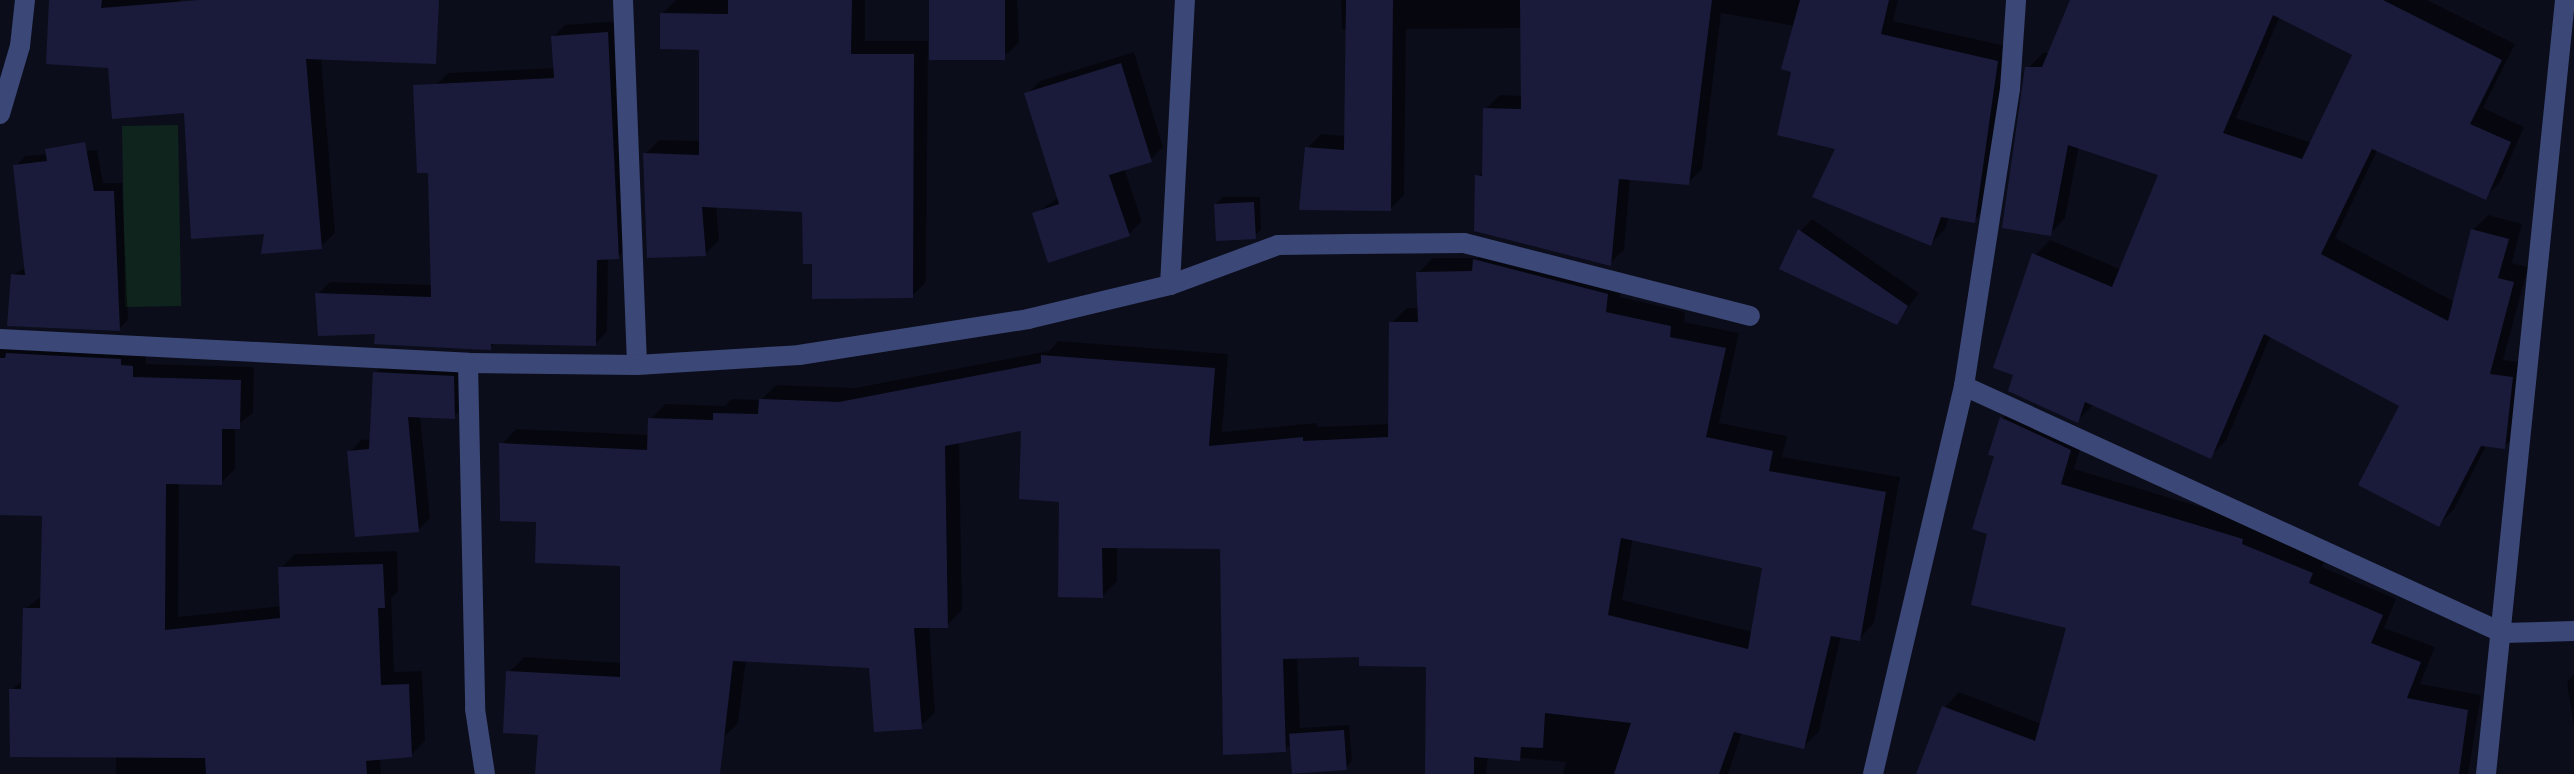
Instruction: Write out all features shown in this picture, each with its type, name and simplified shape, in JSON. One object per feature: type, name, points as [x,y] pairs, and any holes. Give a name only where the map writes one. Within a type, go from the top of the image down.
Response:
[{"type":"street","points":[[0,114],[20,46],[25,0]]},
{"type":"street","points":[[624,0],[637,365]]},
{"type":"street","points":[[1170,285],[1185,0]]},
{"type":"street","points":[[1872,774],[1964,386],[2010,88],[2016,0]]},
{"type":"street","points":[[2486,774],[2565,0]]},
{"type":"street","points":[[0,339],[468,364],[637,365],[799,355],[1028,319],[1170,285],[1278,245],[1464,244],[1750,316]]},
{"type":"street","points":[[468,364],[475,709],[485,774]]},
{"type":"street","points":[[1964,386],[2502,632],[2574,631]]},
{"type":"green space","points":[[178,125],[181,306],[125,307],[122,126]]},
{"type":"building","points":[[49,0],[102,0],[101,8],[199,0],[439,0],[436,64],[306,59],[322,249],[261,254],[264,234],[191,239],[184,113],[112,119],[108,68],[46,64]]},
{"type":"building","points":[[728,0],[852,0],[851,54],[914,54],[913,298],[812,299],[812,264],[803,264],[802,212],[702,207],[706,256],[647,258],[643,153],[699,155],[699,50],[660,49],[660,13],[728,14]]},
{"type":"building","points":[[929,0],[1005,0],[1005,60],[929,60]]},
{"type":"building","points":[[1346,0],[1393,0],[1391,211],[1299,210],[1305,147],[1344,150]]},
{"type":"building","points":[[1520,0],[1712,0],[1689,185],[1619,179],[1611,266],[1474,231],[1475,175],[1482,176],[1483,108],[1521,109]]},
{"type":"building","points":[[1800,0],[1889,0],[1881,34],[1998,61],[1975,223],[1941,217],[1931,246],[1812,197],[1835,149],[1777,135],[1791,72],[1781,69]]},
{"type":"building","points":[[2070,0],[2383,0],[2502,60],[2470,124],[2511,142],[2486,200],[2372,149],[2321,254],[2448,321],[2471,229],[2509,239],[2498,278],[2514,282],[2490,374],[2513,377],[2505,449],[2481,446],[2439,527],[2358,485],[2399,406],[2264,334],[2211,459],[2085,402],[2078,423],[2008,391],[2013,375],[1993,368],[2032,253],[2112,287],[2158,175],[2068,145],[2051,236],[2002,228],[2025,67],[2042,67]],"holes":[[[2273,15],[2352,55],[2302,159],[2223,133]]]},
{"type":"building","points":[[608,32],[619,259],[597,260],[596,346],[491,344],[491,350],[374,344],[375,334],[318,336],[315,293],[431,297],[428,173],[417,173],[413,85],[554,78],[551,36]]},
{"type":"building","points":[[1121,63],[1152,162],[1109,175],[1130,236],[1048,263],[1032,213],[1059,204],[1024,93]]},
{"type":"building","points":[[85,142],[94,191],[114,191],[120,331],[7,326],[11,274],[25,275],[13,165],[47,161],[45,149]]},
{"type":"building","points":[[1254,202],[1256,239],[1216,241],[1214,204]]},
{"type":"building","points":[[1798,229],[1908,306],[1897,325],[1779,269]]},
{"type":"building","points":[[1473,259],[1608,294],[1606,312],[1671,326],[1670,337],[1726,348],[1706,437],[1773,451],[1769,471],[1886,492],[1860,641],[1831,636],[1804,749],[1734,732],[1719,774],[1614,774],[1631,723],[1545,713],[1543,748],[1521,747],[1520,761],[1474,757],[1474,774],[1425,774],[1426,667],[1359,666],[1359,657],[1283,659],[1286,752],[1223,755],[1220,549],[1102,548],[1103,598],[1058,597],[1059,502],[1019,499],[1021,431],[945,446],[948,628],[914,628],[922,729],[874,732],[869,668],[733,661],[720,774],[535,774],[538,735],[503,733],[506,671],[620,677],[620,566],[535,563],[536,522],[500,521],[499,443],[647,450],[648,418],[713,420],[713,413],[758,414],[759,399],[839,402],[1041,363],[1041,355],[1215,368],[1209,446],[1303,437],[1303,441],[1388,437],[1389,322],[1418,322],[1416,272],[1472,271]],"holes":[[[1621,538],[1762,568],[1748,649],[1608,615]]]},
{"type":"building","points":[[6,353],[121,359],[121,365],[133,366],[133,377],[241,380],[240,429],[222,429],[222,485],[166,484],[165,630],[280,618],[278,567],[383,564],[385,608],[378,608],[381,685],[409,684],[412,757],[366,761],[367,774],[206,774],[205,758],[10,757],[9,689],[21,689],[23,608],[40,608],[42,516],[0,515],[0,358],[5,358]]},
{"type":"building","points":[[373,372],[454,376],[455,419],[408,417],[419,532],[355,537],[347,451],[369,449]]},
{"type":"building","points":[[2000,417],[2071,450],[2061,484],[2243,539],[2242,544],[2313,573],[2309,583],[2383,615],[2371,643],[2421,662],[2407,698],[2468,710],[2459,774],[1916,774],[1942,706],[2035,741],[2066,628],[1971,605],[1987,534],[1972,529],[1994,456],[1988,455]]},
{"type":"building","points":[[1344,730],[1347,770],[1292,774],[1289,734]]}]
